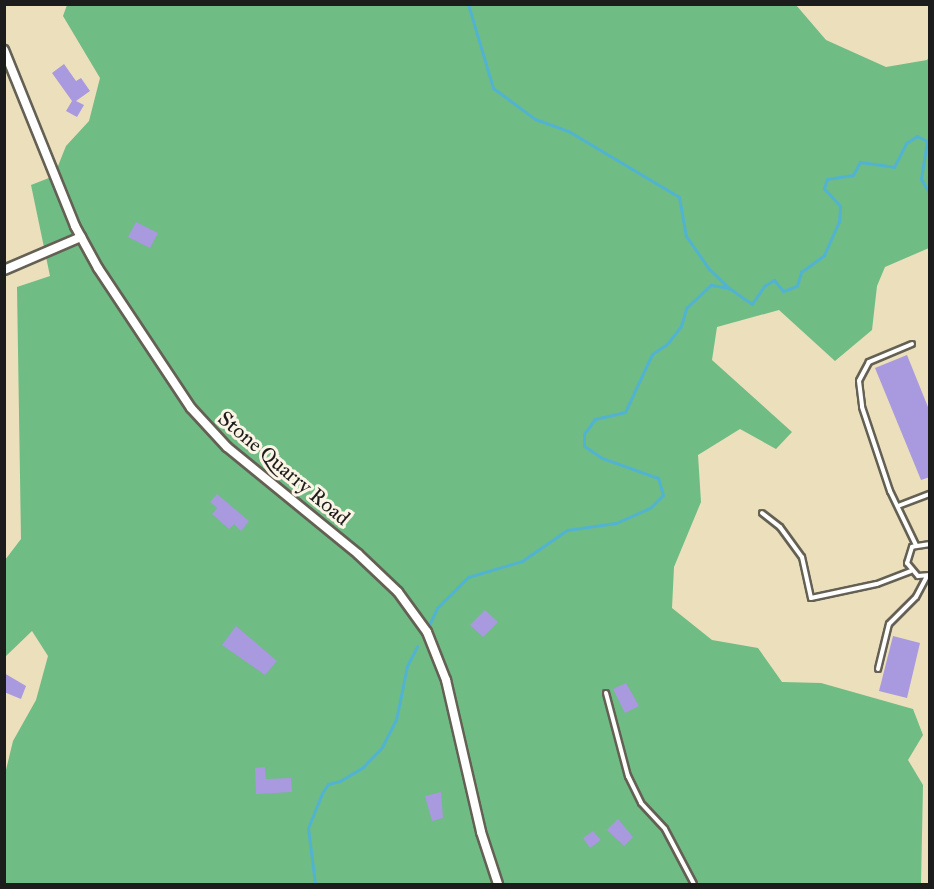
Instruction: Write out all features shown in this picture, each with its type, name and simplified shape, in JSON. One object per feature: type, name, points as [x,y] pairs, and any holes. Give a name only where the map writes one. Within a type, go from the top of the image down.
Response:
[{"type":"street","name":"Stone Quarry Road","points":[[4,50],[81,237],[203,424],[358,554],[398,592],[427,632],[446,680],[481,832],[498,885]]},
{"type":"street","points":[[4,270],[81,237]]},
{"type":"lane","points":[[912,344],[870,362],[859,381],[862,407],[898,506],[916,545]]},
{"type":"lane","points":[[898,506],[930,494]]},
{"type":"lane","points":[[762,513],[797,549],[811,598],[877,584],[911,571],[928,576],[916,597],[889,624],[878,669]]},
{"type":"lane","points":[[911,571],[907,554],[916,545],[930,544]]},
{"type":"lane","points":[[606,693],[628,776],[641,802],[665,829],[694,885]]},
{"type":"green space","points":[[67,5],[796,5],[826,40],[886,67],[927,60],[929,57],[929,248],[885,267],[877,286],[872,330],[835,361],[779,310],[717,327],[712,360],[792,432],[776,449],[740,429],[698,455],[701,502],[674,567],[672,608],[712,640],[758,648],[782,682],[821,683],[913,709],[923,735],[908,760],[923,785],[921,884],[5,884],[5,774],[13,741],[36,700],[48,656],[32,631],[5,657],[5,560],[21,539],[17,287],[50,276],[31,185],[54,176],[66,146],[89,121],[100,78],[63,16]]},
{"type":"building","points":[[64,64],[76,81],[81,78],[90,91],[76,101],[84,105],[77,117],[66,111],[72,101],[52,73]]},
{"type":"building","points":[[136,222],[158,233],[150,248],[128,237]]},
{"type":"building","points":[[907,355],[930,412],[930,477],[921,480],[875,368]]},
{"type":"building","points":[[217,494],[249,521],[241,531],[234,524],[229,529],[212,514],[217,508],[210,502]]},
{"type":"building","points":[[485,610],[498,622],[483,637],[470,625]]},
{"type":"building","points":[[236,626],[277,661],[265,675],[222,645]]},
{"type":"building","points":[[893,636],[920,643],[907,698],[879,691]]},
{"type":"building","points":[[4,673],[26,686],[21,699],[4,692]]},
{"type":"building","points":[[626,683],[639,706],[625,713],[613,689]]},
{"type":"building","points":[[265,767],[266,779],[291,778],[292,792],[256,794],[255,768]]},
{"type":"building","points":[[441,792],[443,818],[432,821],[425,796]]},
{"type":"building","points":[[618,819],[633,837],[624,846],[607,830]]},
{"type":"building","points":[[593,831],[601,840],[590,848],[583,838]]},
{"type":"waterway","points":[[468,4],[493,88],[535,119],[570,132],[679,197],[686,236],[709,269],[729,288]]},
{"type":"waterway","points":[[430,623],[437,608],[468,577],[522,561],[567,530],[616,523],[650,508],[663,495],[658,478],[602,458],[584,446],[584,434],[595,419],[625,412],[652,354],[667,344],[681,326],[686,308],[711,285],[729,288],[752,304],[764,286],[774,280],[783,291],[797,286],[801,272],[824,255],[839,222],[840,206],[824,188],[827,179],[853,175],[860,162],[894,167],[906,143],[917,136],[927,141],[921,179],[930,194]]},
{"type":"waterway","points":[[315,884],[308,828],[322,793],[328,784],[340,781],[363,767],[382,747],[396,720],[407,666],[417,646]]}]
